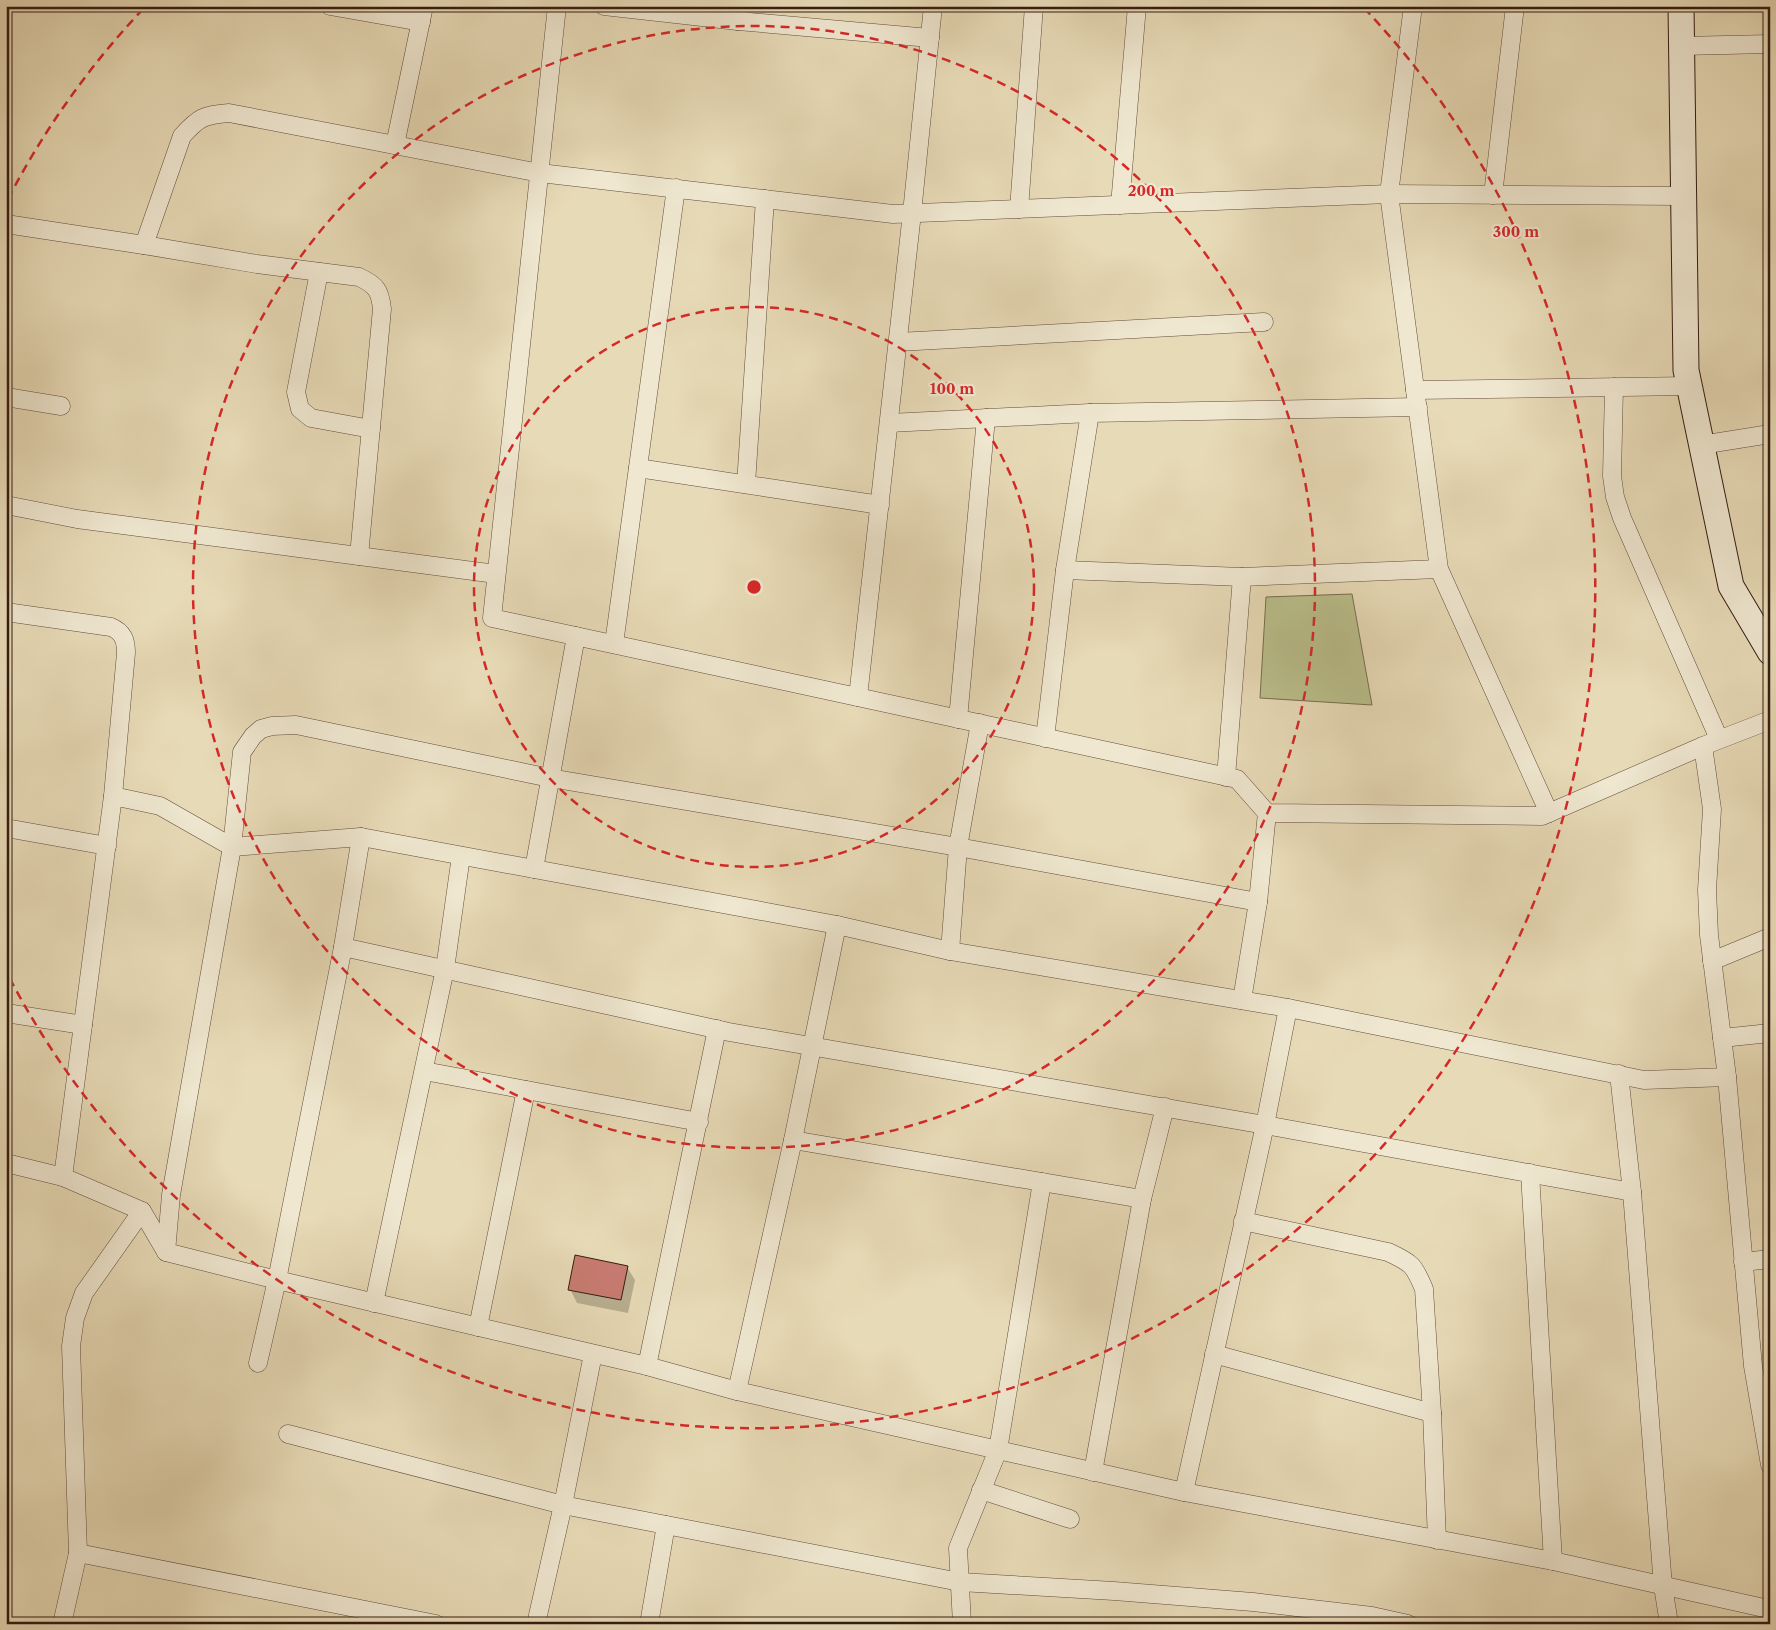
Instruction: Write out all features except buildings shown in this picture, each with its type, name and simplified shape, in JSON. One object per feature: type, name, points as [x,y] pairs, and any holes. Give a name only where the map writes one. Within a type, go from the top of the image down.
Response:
[{"type":"main road","points":[[1681,6],[1686,370],[1730,586],[1770,652]]},
{"type":"street","points":[[330,6],[422,14],[396,145]]},
{"type":"street","points":[[558,6],[492,618],[1237,779],[1268,813],[1542,816],[1711,743],[1770,720]]},
{"type":"street","points":[[604,6],[738,14],[930,38]]},
{"type":"street","points":[[858,697],[933,6]]},
{"type":"street","points":[[1019,208],[1034,6]]},
{"type":"street","points":[[1120,204],[1137,6]]},
{"type":"street","points":[[1413,6],[1389,194],[1439,569],[1549,813]]},
{"type":"street","points":[[1492,195],[1515,6]]},
{"type":"street","points":[[1681,46],[1770,44]]},
{"type":"street","points":[[144,245],[182,136],[194,122],[209,114],[229,113],[540,173],[893,214],[1389,194],[1683,196]]},
{"type":"street","points":[[614,644],[676,188]]},
{"type":"street","points":[[746,484],[765,199]]},
{"type":"street","points":[[6,224],[257,264],[359,277],[371,283],[377,289],[381,298],[382,309],[359,556]]},
{"type":"street","points":[[320,272],[296,392],[300,408],[311,418],[371,430]]},
{"type":"street","points":[[898,342],[1264,322]]},
{"type":"street","points":[[889,423],[1614,387],[1689,386]]},
{"type":"street","points":[[1614,387],[1612,476],[1615,497],[1711,743],[1712,809],[1706,890],[1712,961],[1727,1077],[1743,1262],[1762,1365],[1770,1465]]},
{"type":"street","points":[[6,397],[61,406]]},
{"type":"street","points":[[1045,738],[1065,570],[1090,413]]},
{"type":"street","points":[[958,719],[986,418]]},
{"type":"street","points":[[1701,445],[1770,434]]},
{"type":"street","points":[[638,468],[880,504]]},
{"type":"street","points":[[6,505],[77,519],[496,574]]},
{"type":"street","points":[[1065,570],[1242,576],[1439,569]]},
{"type":"street","points":[[1226,777],[1242,576]]},
{"type":"street","points":[[6,612],[111,626],[118,630],[126,643],[113,796],[63,1177]]},
{"type":"street","points":[[534,869],[576,636]]},
{"type":"street","points":[[950,951],[958,847],[980,723]]},
{"type":"street","points":[[166,1252],[171,1195],[232,847],[242,752],[261,729],[272,726],[296,725],[550,778],[958,847],[1258,902]]},
{"type":"street","points":[[113,796],[160,806],[232,847],[361,837],[836,925],[950,951],[1288,1008],[1644,1080],[1727,1077]]},
{"type":"street","points":[[1242,1000],[1258,902],[1268,813]]},
{"type":"street","points":[[6,828],[107,846]]},
{"type":"street","points":[[258,1363],[277,1280],[343,947],[361,837]]},
{"type":"street","points":[[374,1302],[445,969],[461,856]]},
{"type":"street","points":[[737,1392],[793,1140],[836,925]]},
{"type":"street","points":[[1712,961],[1770,937]]},
{"type":"street","points":[[343,947],[717,1029],[1165,1107],[1632,1192]]},
{"type":"street","points":[[1184,1492],[1265,1125],[1288,1008]]},
{"type":"street","points":[[6,1013],[83,1025]]},
{"type":"street","points":[[646,1366],[699,1122],[717,1029]]},
{"type":"street","points":[[1722,1038],[1770,1033]]},
{"type":"street","points":[[424,1071],[699,1122]]},
{"type":"street","points":[[1618,1074],[1632,1192],[1663,1586],[1669,1624]]},
{"type":"street","points":[[478,1327],[526,1090]]},
{"type":"street","points":[[1093,1472],[1142,1199],[1165,1107]]},
{"type":"street","points":[[793,1140],[1142,1199]]},
{"type":"street","points":[[6,1163],[63,1177],[142,1211],[166,1252],[277,1280],[646,1366],[737,1392],[1093,1472],[1184,1492],[1553,1561],[1770,1608]]},
{"type":"street","points":[[1530,1173],[1553,1561]]},
{"type":"street","points":[[962,1624],[958,1548],[998,1450],[1042,1182]]},
{"type":"street","points":[[62,1624],[78,1553],[71,1346],[74,1318],[84,1293],[142,1211]]},
{"type":"street","points":[[1243,1221],[1388,1252],[1407,1261],[1416,1271],[1424,1289],[1432,1413],[1437,1540]]},
{"type":"street","points":[[1743,1262],[1770,1259]]},
{"type":"street","points":[[536,1624],[593,1354]]},
{"type":"street","points":[[1214,1354],[1432,1413]]},
{"type":"street","points":[[288,1434],[562,1505],[960,1582],[1114,1591],[1253,1602],[1372,1616],[1408,1624]]},
{"type":"street","points":[[981,1490],[1070,1519]]},
{"type":"street","points":[[649,1624],[666,1525]]},
{"type":"street","points":[[78,1553],[360,1617],[436,1624]]},
{"type":"green space","points":[[1352,594],[1372,705],[1260,698],[1266,597]]}]
